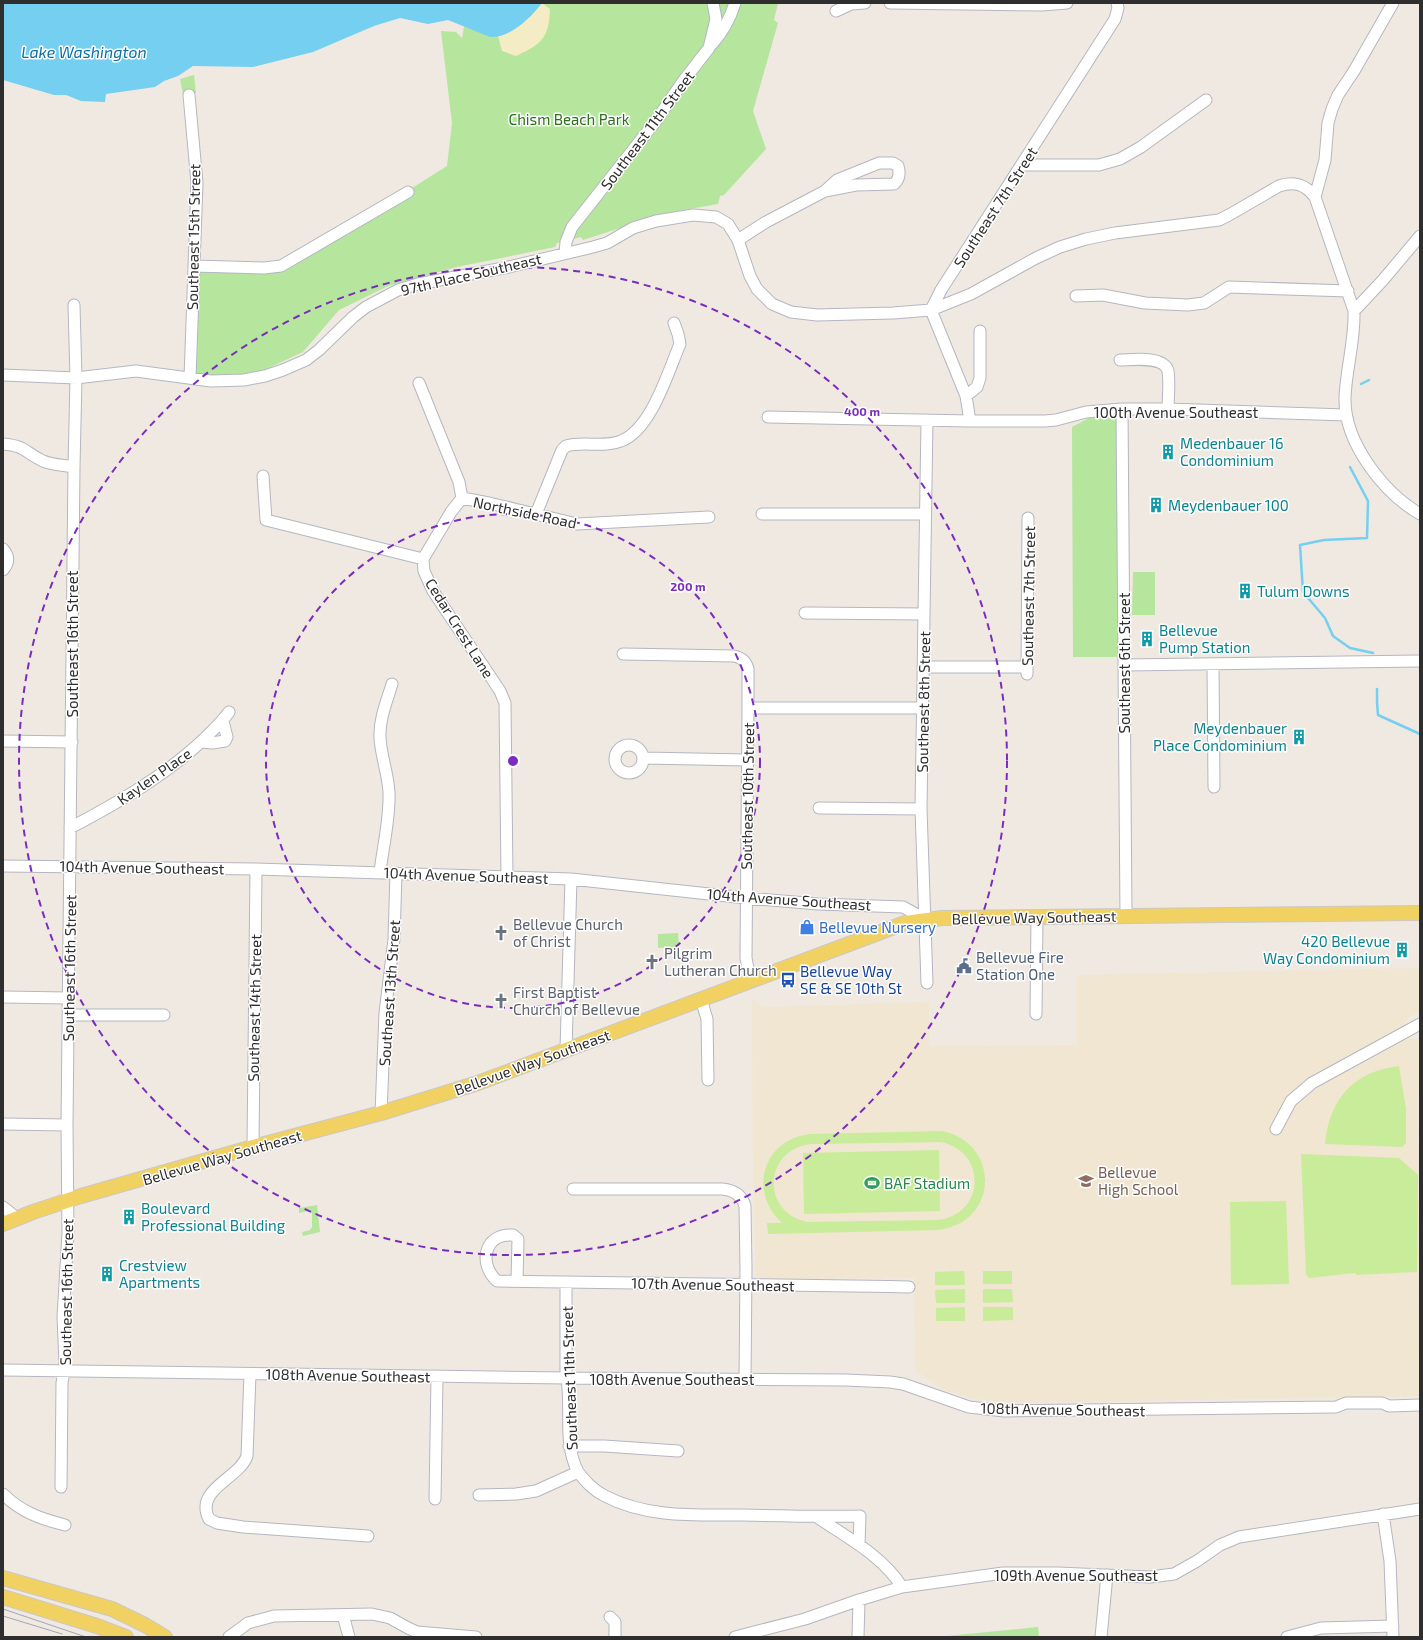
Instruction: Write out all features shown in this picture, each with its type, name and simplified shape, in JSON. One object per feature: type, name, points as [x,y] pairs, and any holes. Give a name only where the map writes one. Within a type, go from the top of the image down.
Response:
[{"type":"main road","name":"Bellevue Way Southeast","points":[[3,1224],[68,1200],[253,1147],[381,1113],[478,1083],[905,923],[925,919],[1420,913]]},
{"type":"main road","points":[[3,1578],[112,1609],[145,1625],[165,1637]]},
{"type":"main road","points":[[3,1597],[97,1626],[126,1637]]},
{"type":"street","name":"Southeast 11th Street","points":[[565,252],[566,242],[572,227],[655,122],[684,80],[710,48],[716,18],[713,3]]},
{"type":"street","points":[[710,48],[722,33],[732,14],[735,3]]},
{"type":"street","points":[[836,11],[851,4],[865,3]]},
{"type":"street","points":[[890,3],[1042,5],[1067,3]]},
{"type":"street","name":"Southeast 7th Street","points":[[931,310],[942,290],[1115,19],[1118,8],[1117,3]]},
{"type":"street","points":[[1393,3],[1354,71],[1338,95],[1328,123],[1325,160],[1315,197],[1354,311],[1352,350],[1346,386],[1346,415],[1359,447],[1375,474],[1391,492],[1420,514]]},
{"type":"street","name":"Southeast 15th Street","points":[[189,95],[197,183],[190,378]]},
{"type":"street","points":[[1022,165],[1099,165],[1116,160],[1141,147],[1206,100]]},
{"type":"street","points":[[738,240],[766,222],[825,192],[856,185],[894,184],[899,176],[898,166],[893,162],[879,163],[837,180],[825,192]]},
{"type":"street","name":"97th Place Southeast","points":[[3,375],[76,378],[136,371],[210,382],[244,380],[283,370],[306,360],[319,350],[347,322],[366,306],[398,290],[418,284],[509,267],[565,252],[607,243],[634,228],[656,221],[693,215],[716,217],[723,220],[734,231],[750,276],[756,286],[772,304],[780,309],[791,312],[817,315],[898,313],[931,310],[971,294],[1036,258],[1060,247],[1086,239],[1115,233],[1219,220],[1279,186],[1286,184],[1300,184],[1315,197]]},
{"type":"street","points":[[194,266],[264,268],[281,266],[408,192]]},
{"type":"street","points":[[1354,311],[1383,280],[1420,236]]},
{"type":"street","points":[[1076,296],[1103,295],[1145,303],[1188,305],[1204,303],[1229,287],[1348,291]]},
{"type":"street","name":"Southeast 16th Street","points":[[61,1487],[62,1383],[64,1371],[64,1317],[68,1237],[68,998],[76,378],[74,305]]},
{"type":"street","points":[[931,310],[966,396],[970,421]]},
{"type":"street","points":[[536,514],[562,450],[566,446],[621,441],[639,429],[654,406],[680,344],[674,323]]},
{"type":"street","points":[[966,396],[976,387],[980,378],[980,332]]},
{"type":"street","points":[[1120,360],[1153,360],[1162,363],[1168,371],[1168,409]]},
{"type":"street","points":[[419,383],[458,482],[462,498]]},
{"type":"street","name":"100th Avenue Southeast","points":[[768,417],[1045,421],[1056,420],[1086,412],[1122,409],[1168,409],[1346,415]]},
{"type":"street","name":"Southeast 6th Street","points":[[1122,409],[1126,916]]},
{"type":"street","name":"Southeast 8th Street","points":[[927,420],[921,808],[928,983]]},
{"type":"street","points":[[3,444],[20,446],[35,457],[52,464],[74,466]]},
{"type":"street","name":"Cedar Crest Lane","points":[[263,476],[266,520],[423,559],[424,571],[434,591],[500,691],[505,703],[507,876]]},
{"type":"street","name":"Northside Road","points":[[423,559],[451,512],[462,498],[577,524],[709,517]]},
{"type":"street","points":[[762,514],[925,514]]},
{"type":"street","name":"Southeast 7th Street","points":[[923,667],[1027,671],[1028,518]]},
{"type":"street","points":[[3,549],[6,552],[8,560],[8,563],[3,570]]},
{"type":"street","points":[[805,613],[924,614]]},
{"type":"street","name":"Southeast 10th Street","points":[[623,654],[734,656],[744,660],[748,669],[746,760],[746,958],[752,981]]},
{"type":"street","points":[[1125,665],[1420,661]]},
{"type":"street","points":[[1214,664],[1214,787]]},
{"type":"street","points":[[380,872],[389,804],[388,781],[381,748],[380,726],[382,713],[392,684]]},
{"type":"street","points":[[748,708],[922,708]]},
{"type":"street","name":"Kaylen Place","points":[[70,828],[122,800],[185,757],[226,716],[228,737],[225,741],[212,743],[201,742]]},
{"type":"street","points":[[3,741],[72,742]]},
{"type":"street","points":[[644,758],[746,760]]},
{"type":"street","points":[[819,808],[921,808]]},
{"type":"street","name":"104th Avenue Southeast","points":[[3,866],[256,869],[572,878],[746,898],[818,904],[903,907],[925,919]]},
{"type":"street","name":"Southeast 14th Street","points":[[253,1147],[256,869]]},
{"type":"street","name":"Southeast 13th Street","points":[[381,1113],[385,1013],[394,939],[396,873]]},
{"type":"street","points":[[566,1050],[572,878]]},
{"type":"street","points":[[1036,1014],[1037,917]]},
{"type":"street","points":[[3,997],[68,998]]},
{"type":"street","points":[[700,999],[707,1019],[708,1080]]},
{"type":"street","points":[[68,1014],[164,1015]]},
{"type":"street","points":[[1276,1129],[1291,1101],[1312,1083],[1420,1024]]},
{"type":"street","points":[[3,1124],[67,1125]]},
{"type":"street","points":[[573,1189],[722,1189],[733,1192],[742,1198],[745,1206],[745,1380]]},
{"type":"street","points":[[3,1207],[17,1218]]},
{"type":"street","name":"107th Avenue Southeast","points":[[517,1281],[746,1283],[909,1287]]},
{"type":"street","name":"Southeast 11th Street","points":[[566,1282],[566,1372],[569,1393],[569,1446],[573,1462],[578,1472]]},
{"type":"street","name":"108th Avenue Southeast","points":[[3,1370],[890,1382],[912,1386],[954,1403],[969,1407],[1004,1411],[1336,1407],[1346,1403],[1382,1403],[1389,1406],[1420,1405]]},
{"type":"street","points":[[250,1374],[248,1448],[245,1462],[238,1470],[216,1487],[211,1494],[205,1508],[209,1519],[217,1523],[243,1527],[368,1536]]},
{"type":"street","points":[[435,1499],[437,1377]]},
{"type":"street","points":[[569,1446],[612,1446],[678,1451]]},
{"type":"street","points":[[479,1495],[516,1494],[536,1491],[578,1472],[596,1491],[605,1497],[634,1507],[656,1512],[860,1516],[859,1545]]},
{"type":"street","points":[[3,1494],[22,1510],[65,1526]]},
{"type":"street","name":"109th Avenue Southeast","points":[[735,1637],[805,1619],[902,1587],[1003,1572],[1058,1572],[1150,1577],[1168,1575],[1185,1568],[1220,1545],[1240,1537],[1420,1509]]},
{"type":"street","points":[[1287,1637],[1321,1628],[1393,1632],[1390,1561],[1383,1514]]},
{"type":"street","points":[[817,1516],[859,1545],[891,1571],[902,1587]]},
{"type":"street","points":[[1101,1637],[1107,1575]]},
{"type":"street","points":[[858,1637],[859,1600]]},
{"type":"street","points":[[343,1614],[349,1637]]},
{"type":"street","points":[[229,1637],[248,1622],[274,1616],[381,1614],[397,1620],[408,1628],[417,1632],[476,1637]]},
{"type":"street","points":[[610,1617],[615,1622],[616,1637]]},
{"type":"shaded area","name":"Bellevue High School","points":[[1420,968],[1420,1011],[1404,1021],[1411,1038],[1420,1039],[1420,1097],[1418,1097],[1419,1396],[1010,1403],[971,1398],[945,1390],[915,1370],[914,1278],[756,1279],[753,1173],[752,999],[763,1007],[929,1002],[929,1046],[1077,1045],[1077,975]]},
{"type":"green space","name":"Chism Beach Park","points":[[468,3],[778,3],[774,20],[778,23],[753,111],[766,149],[724,195],[720,196],[718,204],[667,213],[583,240],[581,237],[557,243],[555,247],[457,267],[388,286],[339,310],[303,352],[243,380],[195,376],[194,266],[273,268],[412,191],[412,188],[447,166],[452,123],[441,31],[456,32],[462,38]]},
{"type":"green space","points":[[194,75],[196,93],[183,94],[180,79]]},
{"type":"green space","points":[[1118,417],[1118,657],[1073,657],[1072,427],[1089,418]]},
{"type":"green space","points":[[1133,572],[1155,572],[1155,615],[1132,615]]},
{"type":"green space","points":[[678,933],[679,947],[658,948],[658,934]]},
{"type":"green space","points":[[1399,1066],[1406,1109],[1406,1143],[1402,1147],[1325,1144],[1327,1128],[1332,1114],[1338,1101],[1347,1090],[1357,1081],[1369,1074],[1383,1069]]},
{"type":"green space","points":[[943,1131],[962,1139],[976,1152],[983,1167],[985,1184],[981,1200],[972,1214],[957,1225],[937,1230],[768,1234],[767,1223],[782,1223],[771,1210],[765,1196],[763,1182],[766,1168],[772,1155],[782,1145],[795,1138],[811,1134]],"holes":[[[941,1142],[956,1148],[967,1158],[973,1170],[975,1183],[972,1196],[964,1207],[953,1216],[937,1220],[807,1222],[792,1216],[781,1206],[775,1194],[774,1181],[777,1168],[784,1157],[795,1148],[811,1144]]]},
{"type":"green space","points":[[939,1150],[940,1211],[804,1214],[803,1153]]},
{"type":"green space","points":[[1301,1154],[1399,1158],[1418,1175],[1417,1272],[1356,1275],[1355,1273],[1309,1278],[1306,1274]]},
{"type":"green space","points":[[1286,1201],[1289,1284],[1231,1285],[1230,1202]]},
{"type":"green space","points":[[317,1205],[320,1232],[303,1236],[302,1232],[310,1230],[312,1227],[312,1213],[309,1211],[299,1213],[299,1208]]},
{"type":"green space","points":[[964,1271],[965,1285],[935,1285],[935,1272]]},
{"type":"green space","points":[[983,1271],[1012,1271],[1012,1284],[983,1284]]},
{"type":"green space","points":[[965,1289],[965,1303],[936,1303],[935,1290]]},
{"type":"green space","points":[[983,1289],[1012,1289],[1013,1302],[983,1303]]},
{"type":"green space","points":[[965,1307],[965,1321],[936,1321],[936,1308]]},
{"type":"green space","points":[[983,1307],[1013,1307],[1013,1320],[983,1321]]},
{"type":"green space","points":[[1038,1627],[1039,1637],[937,1637]]},
{"type":"sand","points":[[542,3],[550,9],[546,33],[538,44],[516,56],[502,51],[498,36],[530,17]]},
{"type":"water","name":"Lake Washington","points":[[3,3],[542,3],[526,21],[513,31],[498,36],[490,37],[448,20],[428,24],[400,18],[374,26],[313,52],[253,67],[193,66],[178,76],[164,81],[155,87],[106,94],[105,102],[81,101],[66,95],[54,95],[3,80]]},
{"type":"waterway","points":[[1361,384],[1369,380]]},
{"type":"waterway","points":[[1350,467],[1368,501],[1367,538],[1324,540],[1300,545],[1303,592],[1325,618],[1333,636],[1350,648],[1373,653]]},
{"type":"waterway","points":[[1377,689],[1378,715],[1420,734]]},
{"type":"tram line","points":[[3,1609],[86,1637]]},
{"type":"tram line","points":[[3,1616],[62,1634]]},
{"type":"place","name":"Medenbauer 16 Condominium","points":[[1168,452]]},
{"type":"place","name":"Meydenbauer 100","points":[[1156,505]]},
{"type":"place","name":"Tulum Downs","points":[[1245,591]]},
{"type":"place","name":"Bellevue Pump Station","points":[[1147,639]]},
{"type":"place","name":"Meydenbauer Place Condominium","points":[[1299,737]]},
{"type":"place","name":"Bellevue Nursery","points":[[807,927]]},
{"type":"place","name":"Bellevue Church of Christ","points":[[501,933]]},
{"type":"place","name":"420 Bellevue Way Condominium","points":[[1402,950]]},
{"type":"place","name":"Pilgrim Lutheran Church","points":[[652,962]]},
{"type":"place","name":"Bellevue Fire Station One","points":[[964,966]]},
{"type":"place","name":"Bellevue Way SE & SE 10th St","points":[[788,980]]},
{"type":"place","name":"First Baptist Church of Bellevue","points":[[501,1001]]},
{"type":"place","name":"Bellevue High School","points":[[1086,1181]]},
{"type":"place","name":"BAF Stadium","points":[[872,1183]]},
{"type":"place","name":"Boulevard Professional Building","points":[[129,1217]]},
{"type":"place","name":"Crestview Apartments","points":[[107,1274]]}]
